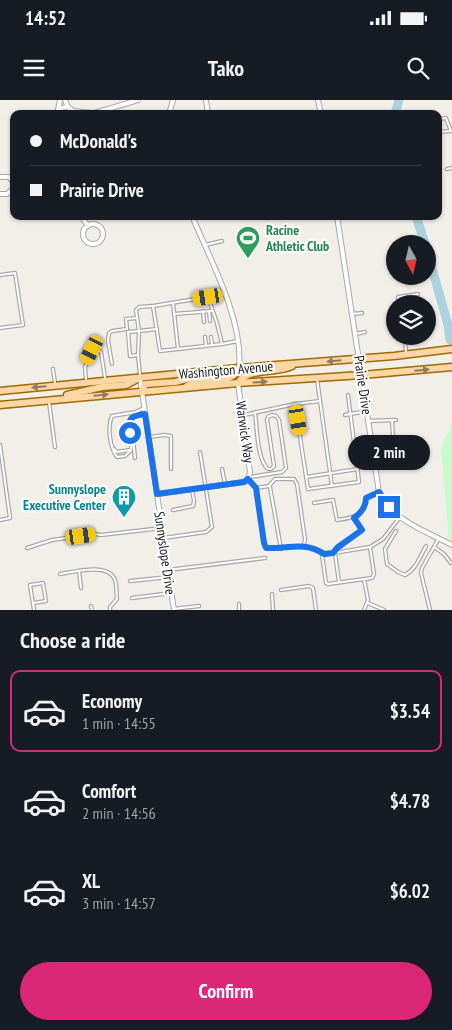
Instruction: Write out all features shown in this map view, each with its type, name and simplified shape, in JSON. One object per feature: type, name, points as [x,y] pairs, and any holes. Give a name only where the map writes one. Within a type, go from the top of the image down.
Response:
[{"type":"main road","name":"Washington Avenue","points":[[0,391],[215,370],[407,355],[452,349]]},
{"type":"main road","points":[[238,383],[247,375],[253,373],[282,370],[298,364]]},
{"type":"main road","name":"Washington Avenue","points":[[0,406],[238,383],[452,367]]},
{"type":"main road","points":[[184,388],[193,382],[229,379],[237,373],[239,368]]},
{"type":"main road","points":[[142,392],[143,386],[148,384],[199,377],[215,370]]},
{"type":"main road","points":[[49,400],[102,386],[126,385],[140,378]]},
{"type":"street","points":[[65,100],[72,110]]},
{"type":"street","points":[[102,110],[138,100]]},
{"type":"street","points":[[167,101],[172,102]]},
{"type":"street","points":[[61,110],[68,107]]},
{"type":"street","points":[[84,220],[88,226]]},
{"type":"street","points":[[194,220],[225,294],[238,340],[239,368]]},
{"type":"street","name":"Prairie Drive","points":[[338,220],[379,492],[386,504],[400,517],[452,545]]},
{"type":"street","points":[[96,225],[101,229],[103,235],[98,242],[91,244],[86,240],[83,234],[88,226],[96,225]]},
{"type":"street","name":"Sunnyslope Drive","points":[[140,378],[173,610]]},
{"type":"street","name":"Warwick Way","points":[[238,383],[250,472],[249,478]]},
{"type":"street","points":[[157,494],[244,482],[249,478]]},
{"type":"lane","points":[[442,119],[446,118],[451,131]]},
{"type":"lane","points":[[447,169],[452,168]]},
{"type":"lane","points":[[204,245],[222,241]]},
{"type":"lane","points":[[0,275],[15,273],[23,325],[0,328]]},
{"type":"lane","points":[[140,378],[138,355],[139,331],[136,310],[225,294]]},
{"type":"lane","points":[[411,295],[418,294]]},
{"type":"lane","points":[[208,297],[222,344]]},
{"type":"lane","points":[[173,303],[178,349]]},
{"type":"lane","points":[[153,306],[160,350],[222,344],[238,340]]},
{"type":"lane","points":[[203,311],[204,322]]},
{"type":"lane","points":[[174,314],[211,311]]},
{"type":"lane","points":[[210,321],[211,311]]},
{"type":"lane","points":[[352,314],[362,312]]},
{"type":"lane","points":[[136,318],[126,319],[130,356],[138,355]]},
{"type":"lane","points":[[112,364],[108,341],[109,333],[127,329]]},
{"type":"lane","points":[[128,332],[157,329]]},
{"type":"lane","points":[[355,334],[364,332]]},
{"type":"lane","points":[[205,337],[206,346]]},
{"type":"lane","points":[[211,337],[212,345]]},
{"type":"lane","points":[[406,345],[407,355]]},
{"type":"lane","points":[[87,382],[85,367],[92,350],[99,350],[101,352],[105,381]]},
{"type":"lane","points":[[53,369],[55,385]]},
{"type":"lane","points":[[317,378],[332,486]]},
{"type":"lane","points":[[295,404],[308,489],[359,482],[348,395]]},
{"type":"lane","points":[[49,400],[55,447]]},
{"type":"lane","points":[[242,415],[320,401]]},
{"type":"lane","points":[[344,404],[349,403]]},
{"type":"lane","points":[[144,408],[136,412],[112,416],[109,427],[113,452],[117,457],[125,456],[131,450],[129,424],[131,419],[136,415],[145,414]]},
{"type":"lane","points":[[345,415],[367,411]]},
{"type":"lane","points":[[255,412],[264,465],[268,469],[274,466],[267,420],[272,415],[276,416],[279,420],[286,468],[282,472],[249,478],[256,488],[266,548],[281,549],[304,546],[316,549],[324,554],[370,547],[383,539],[400,517]]},
{"type":"lane","points":[[131,419],[135,458]]},
{"type":"lane","points":[[389,451],[393,437],[392,420]]},
{"type":"lane","points":[[368,421],[396,420]]},
{"type":"lane","points":[[148,437],[171,436],[171,469]]},
{"type":"lane","points":[[0,445],[10,518],[0,520]]},
{"type":"lane","points":[[355,448],[371,445]]},
{"type":"lane","points":[[113,447],[117,452],[131,450]]},
{"type":"lane","points":[[163,538],[209,531],[212,527],[200,452]]},
{"type":"lane","points":[[222,469],[225,484]]},
{"type":"lane","points":[[306,477],[358,470]]},
{"type":"lane","points":[[256,488],[269,486],[275,480],[294,479],[305,539],[304,546]]},
{"type":"lane","points":[[269,486],[281,549]]},
{"type":"lane","points":[[173,510],[193,506],[192,489]]},
{"type":"lane","points":[[314,503],[333,500],[337,520],[354,518],[359,515],[366,504],[366,498],[379,492]]},
{"type":"lane","points":[[339,582],[334,552],[362,530],[354,518]]},
{"type":"lane","points":[[27,548],[52,540],[162,528]]},
{"type":"lane","points":[[396,531],[385,549],[387,564],[390,568],[405,575],[414,568],[426,546]]},
{"type":"lane","points":[[430,610],[421,573],[439,538]]},
{"type":"lane","points":[[383,539],[388,544]]},
{"type":"lane","points":[[324,554],[321,557],[326,583],[372,578],[374,574],[370,547]]},
{"type":"lane","points":[[434,547],[452,563]]},
{"type":"lane","points":[[168,570],[266,558]]},
{"type":"lane","points":[[60,574],[99,570],[111,575],[115,579],[117,599],[110,607],[110,610]]},
{"type":"lane","points":[[79,571],[81,588]]},
{"type":"lane","points":[[130,581],[169,577]]},
{"type":"lane","points":[[364,579],[367,602],[364,610]]},
{"type":"lane","points":[[33,603],[46,601],[43,583],[30,585],[34,610]]},
{"type":"lane","points":[[281,590],[309,586],[313,588],[316,610]]},
{"type":"lane","points":[[132,598],[171,593]]},
{"type":"lane","points":[[272,594],[273,610]]},
{"type":"lane","points":[[367,602],[384,610]]},
{"type":"lane","points":[[239,604],[239,610]]},
{"type":"lane","points":[[91,606],[92,610]]},
{"type":"lane","points":[[173,610],[200,606]]},
{"type":"green space","points":[[452,423],[452,541],[449,540],[441,448]]},
{"type":"waterway","points":[[396,110],[399,100]]},
{"type":"waterway","points":[[417,220],[422,235]]},
{"type":"waterway","points":[[436,282],[448,325],[450,340]]},
{"type":"place","name":"Racine Athletic Club","points":[[248,259]]},
{"type":"place","name":"Sunnyslope Executive Center","points":[[124,518]]},
{"type":"route","points":[[130,433],[129,422],[131,419],[136,415],[145,414],[157,494],[244,482],[248,479],[256,488],[266,548],[281,549],[304,546],[316,549],[324,554],[333,553],[338,547],[362,530],[354,518],[359,515],[366,504],[366,498],[379,492],[389,507]]}]
